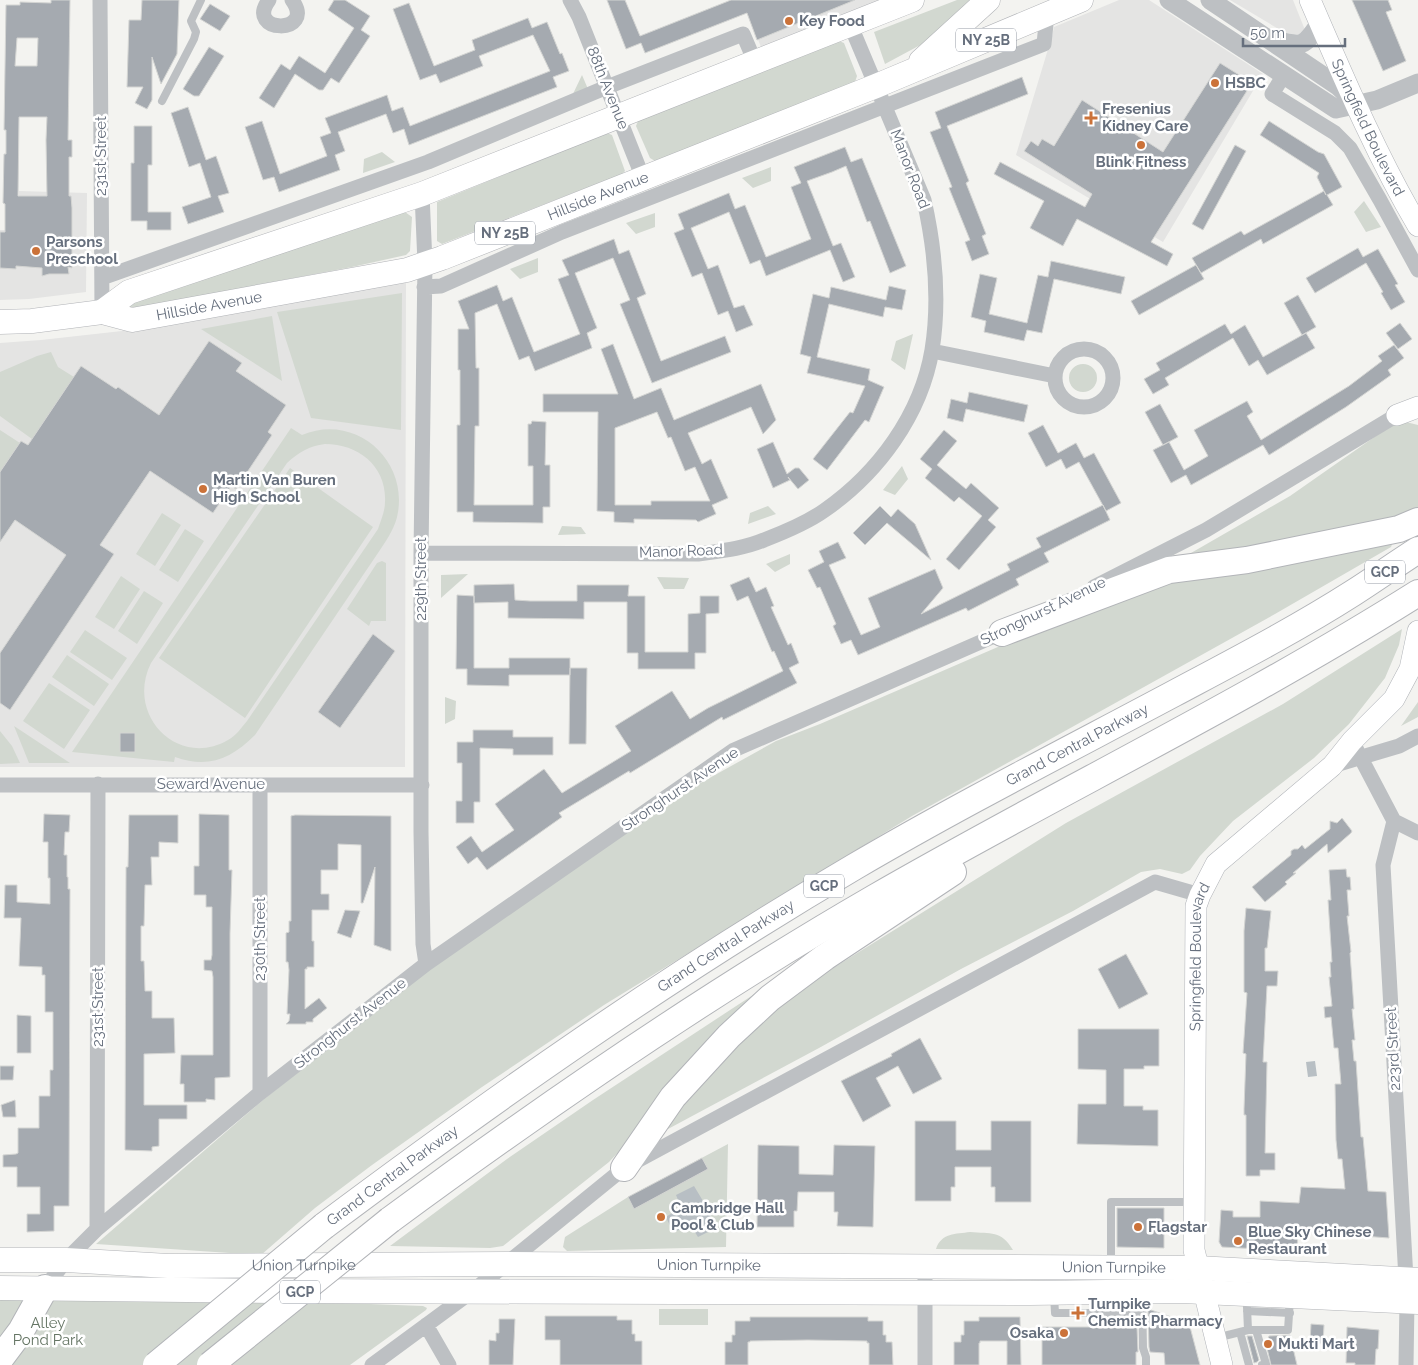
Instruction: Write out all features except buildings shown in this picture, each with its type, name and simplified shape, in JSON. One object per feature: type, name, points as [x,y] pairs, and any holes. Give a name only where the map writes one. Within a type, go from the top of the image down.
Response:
[{"type":"highway","points":[[1002,633],[1169,570],[1247,560],[1408,525]]},
{"type":"highway","name":"Grand Central Parkway","points":[[156,1365],[324,1226],[440,1139],[546,1063],[648,996],[854,867],[948,814],[1224,667],[1353,594],[1418,550]]},
{"type":"highway","name":"GCP","points":[[210,1365],[390,1220],[469,1162],[567,1094],[767,962],[980,837],[1313,657],[1418,593]]},
{"type":"highway","points":[[624,1168],[673,1096],[729,1036],[770,998],[938,881],[1241,697]]},
{"type":"highway","points":[[0,1359],[45,1288]]},
{"type":"main road","name":"Hillside Avenue","points":[[102,312],[129,292],[422,194],[912,0]]},
{"type":"main road","points":[[906,74],[988,0]]},
{"type":"main road","name":"Hillside Avenue","points":[[0,322],[32,321],[102,312],[132,320],[407,270],[442,258],[643,178],[881,96],[906,74],[1081,0]]},
{"type":"main road","name":"Springfield Boulevard","points":[[1310,0],[1403,200],[1418,226]]},
{"type":"main road","points":[[1397,415],[1418,407]]},
{"type":"main road","points":[[1397,415],[1418,421]]},
{"type":"main road","name":"Springfield Boulevard","points":[[1222,1365],[1194,1257],[1196,906],[1216,864],[1332,766],[1357,749],[1394,699],[1410,669],[1418,631]]},
{"type":"main road","name":"Union Turnpike","points":[[0,1260],[66,1260],[168,1266],[506,1264],[1197,1268],[1412,1290]]},
{"type":"main road","name":"Union Turnpike","points":[[0,1288],[272,1291],[1054,1292],[1142,1302],[1203,1291],[1248,1302],[1290,1304],[1412,1290]]},
{"type":"street","name":"231st Street","points":[[100,0],[102,312]]},
{"type":"street","points":[[268,0],[265,15],[270,23],[280,27],[290,25],[296,16],[296,6],[292,0]]},
{"type":"street","name":"88th Avenue","points":[[570,0],[579,17],[643,178]]},
{"type":"street","points":[[1169,0],[1336,110],[1377,100],[1418,82]]},
{"type":"street","points":[[1210,0],[1338,86],[1358,105]]},
{"type":"street","name":"Hillside Avenue","points":[[424,287],[441,286],[562,232],[881,96],[1044,44],[1047,14]]},
{"type":"street","points":[[1262,35],[1288,44],[1300,45],[1307,42],[1320,22]]},
{"type":"street","name":"Manor Road","points":[[421,553],[698,554],[734,549],[763,541],[802,524],[824,511],[862,479],[887,450],[902,428],[922,387],[932,351],[936,302],[935,261],[924,200],[850,24]]},
{"type":"street","points":[[102,278],[428,162],[607,87],[744,34],[755,62]]},
{"type":"street","name":"Springfield Boulevard","points":[[1284,74],[1272,94],[1335,133],[1350,148],[1418,270]]},
{"type":"street","name":"229th Street","points":[[422,194],[425,263],[421,553],[422,785],[423,944],[426,964]]},
{"type":"street","points":[[932,351],[1055,376]]},
{"type":"street","name":"Stronghurst Avenue","points":[[45,1288],[66,1260],[97,1229],[260,1094],[426,964],[734,750],[1002,633],[1206,530],[1397,415]]},
{"type":"street","points":[[1418,736],[1399,746],[1357,749],[1394,821],[1418,833]]},
{"type":"street","name":"231st Street","points":[[97,1229],[98,784]]},
{"type":"street","name":"230th Street","points":[[260,784],[260,1094]]},
{"type":"street","name":"Seward Avenue","points":[[0,785],[422,785]]},
{"type":"street","name":"223rd Street","points":[[1394,821],[1383,865],[1412,1290],[1406,1365]]},
{"type":"street","points":[[372,1365],[474,1290],[624,1168],[1155,882],[1200,895]]},
{"type":"street","points":[[925,1266],[925,1365]]},
{"type":"street","points":[[426,1325],[449,1365]]},
{"type":"lane","points":[[162,100],[194,39],[196,32],[192,21],[202,0]]},
{"type":"lane","points":[[1111,1267],[1111,1202],[1194,1202]]},
{"type":"lane","points":[[1142,1302],[1143,1348],[1146,1365]]},
{"type":"lane","points":[[1248,1302],[1249,1365]]},
{"type":"lane","points":[[1215,1338],[1248,1331],[1288,1330],[1290,1304]]},
{"type":"lane","points":[[1248,1331],[1266,1364],[1262,1365]]},
{"type":"shaded area","points":[[742,0],[880,0],[761,47]]},
{"type":"shaded area","points":[[1119,0],[1149,0],[1263,74],[1163,242],[1016,155],[1054,27]]},
{"type":"shaded area","points":[[1230,0],[1293,0],[1307,35],[1297,40]]},
{"type":"shaded area","points":[[19,191],[87,193],[86,292],[29,299],[0,300],[0,230],[19,230]]},
{"type":"shaded area","name":"Martin Van Buren High School","points":[[406,280],[405,767],[0,767],[0,343],[122,331]]},
{"type":"shaded area","points":[[1315,1061],[1317,1076],[1308,1077],[1306,1062]]},
{"type":"shaded area","points":[[694,1186],[716,1228],[698,1237],[691,1226],[673,1232],[666,1217],[681,1207],[676,1195]]},
{"type":"green space","points":[[957,0],[971,0],[924,43],[885,64],[874,32]]},
{"type":"green space","points":[[839,41],[844,43],[857,76],[855,82],[655,161],[650,158],[636,126],[638,121]]},
{"type":"green space","points":[[582,75],[588,89],[572,96]]},
{"type":"green space","points":[[607,133],[612,135],[625,171],[622,174],[442,244],[437,241],[437,202]]},
{"type":"green space","points":[[382,152],[395,162],[363,173],[364,159]]},
{"type":"green space","points":[[771,167],[771,181],[753,188],[742,178]]},
{"type":"green space","points":[[1364,201],[1381,227],[1366,232],[1354,212]]},
{"type":"green space","points":[[405,212],[412,217],[410,251],[406,255],[130,309],[126,304]]},
{"type":"green space","points":[[655,213],[655,227],[636,234],[626,223]]},
{"type":"green space","points":[[538,258],[538,272],[520,279],[510,269]]},
{"type":"green space","points":[[402,293],[401,430],[311,418],[277,312]]},
{"type":"green space","points":[[272,316],[282,381],[201,329]]},
{"type":"green space","points":[[913,334],[905,370],[891,360],[896,341]]},
{"type":"green space","points":[[51,352],[58,367],[74,377],[32,439],[0,416],[0,372]]},
{"type":"green space","points":[[1083,364],[1093,368],[1097,378],[1093,388],[1083,392],[1073,388],[1069,378],[1073,368]]},
{"type":"green space","points":[[1406,422],[1418,425],[1418,511],[1382,522],[1223,551],[1191,553],[1290,496],[1393,424]]},
{"type":"green space","points":[[291,428],[302,435],[321,430],[340,430],[358,435],[373,445],[385,458],[394,474],[399,492],[398,512],[394,527],[255,735],[228,756],[208,762],[175,757],[174,762],[72,752]],"holes":[[[325,444],[337,445],[359,453],[376,468],[381,478],[385,505],[378,529],[247,721],[236,734],[228,740],[209,747],[191,748],[175,742],[161,732],[151,718],[145,701],[145,682],[151,663],[287,463],[309,448]]]},
{"type":"green space","points":[[0,430],[20,443],[0,472]]},
{"type":"green space","points":[[902,466],[908,479],[895,495],[883,490]]},
{"type":"green space","points":[[290,468],[373,527],[245,718],[159,658]]},
{"type":"green space","points":[[768,506],[776,514],[748,524],[750,513]]},
{"type":"green space","points":[[162,513],[181,525],[155,566],[136,554]]},
{"type":"green space","points":[[562,526],[581,527],[586,534],[558,535]]},
{"type":"green space","points":[[185,529],[204,541],[178,582],[159,570]]},
{"type":"green space","points":[[1393,542],[1391,547],[1275,614],[912,816],[604,1005],[482,1087],[372,1165],[315,1208],[261,1255],[96,1244],[263,1100],[449,952],[697,785],[776,741],[820,724],[1159,577]]},
{"type":"green space","points":[[790,554],[790,564],[775,572],[766,564]]},
{"type":"green space","points":[[382,561],[386,563],[386,621],[371,621],[369,626],[347,609],[377,563]]},
{"type":"green space","points":[[468,574],[441,598],[441,575]]},
{"type":"green space","points":[[121,576],[140,589],[114,629],[95,617]]},
{"type":"green space","points":[[657,577],[689,578],[684,589],[664,589]]},
{"type":"green space","points":[[144,591],[163,603],[137,644],[118,631]]},
{"type":"green space","points":[[1402,629],[1399,645],[1385,678],[1349,724],[1314,758],[1233,821],[1200,856],[1190,870],[1182,874],[1160,869],[1141,872],[1073,911],[961,969],[668,1129],[660,1124],[748,1026],[801,988],[1066,823],[1283,704]]},
{"type":"green space","points":[[85,630],[127,658],[112,680],[70,652]]},
{"type":"green space","points":[[67,655],[109,684],[94,706],[52,677]]},
{"type":"green space","points":[[49,683],[90,710],[64,749],[23,721]]},
{"type":"green space","points":[[445,697],[456,701],[455,719],[445,724]]},
{"type":"green space","points":[[1418,702],[1418,717],[1401,726]]},
{"type":"green space","points":[[14,726],[70,763],[29,763]]},
{"type":"green space","points":[[0,731],[12,746],[20,763],[0,764]]},
{"type":"green space","points":[[794,968],[609,1162],[503,1246],[490,1248],[390,1246],[507,1159]]},
{"type":"green space","name":"Cambridge Hall Pool & Club","points":[[728,1144],[726,1247],[567,1251],[563,1247],[565,1237],[628,1197]]},
{"type":"green space","points":[[970,1232],[990,1233],[1000,1236],[1013,1250],[936,1249],[945,1237]]},
{"type":"green space","name":"Alley Pond Park","points":[[0,1297],[316,1302],[423,1306],[427,1308],[350,1365],[0,1365]]},
{"type":"green space","points":[[659,1309],[708,1309],[708,1325],[659,1325]]},
{"type":"place","name":"Key Food","points":[[789,21]]},
{"type":"place","name":"HSBC","points":[[1215,83]]},
{"type":"place","name":"Fresenius Kidney Care","points":[[1091,118]]},
{"type":"place","name":"Blink Fitness","points":[[1141,145]]},
{"type":"place","name":"Parsons Preschool","points":[[36,251]]},
{"type":"place","name":"Martin Van Buren High School","points":[[203,489]]},
{"type":"place","name":"Cambridge Hall Pool & Club","points":[[661,1217]]},
{"type":"place","name":"Flagstar","points":[[1138,1227]]},
{"type":"place","name":"Blue Sky Chinese Restaurant","points":[[1238,1241]]},
{"type":"place","name":"Turnpike Chemist Pharmacy","points":[[1078,1313]]},
{"type":"place","name":"Osaka","points":[[1064,1333]]},
{"type":"place","name":"Mukti Mart","points":[[1268,1344]]}]
